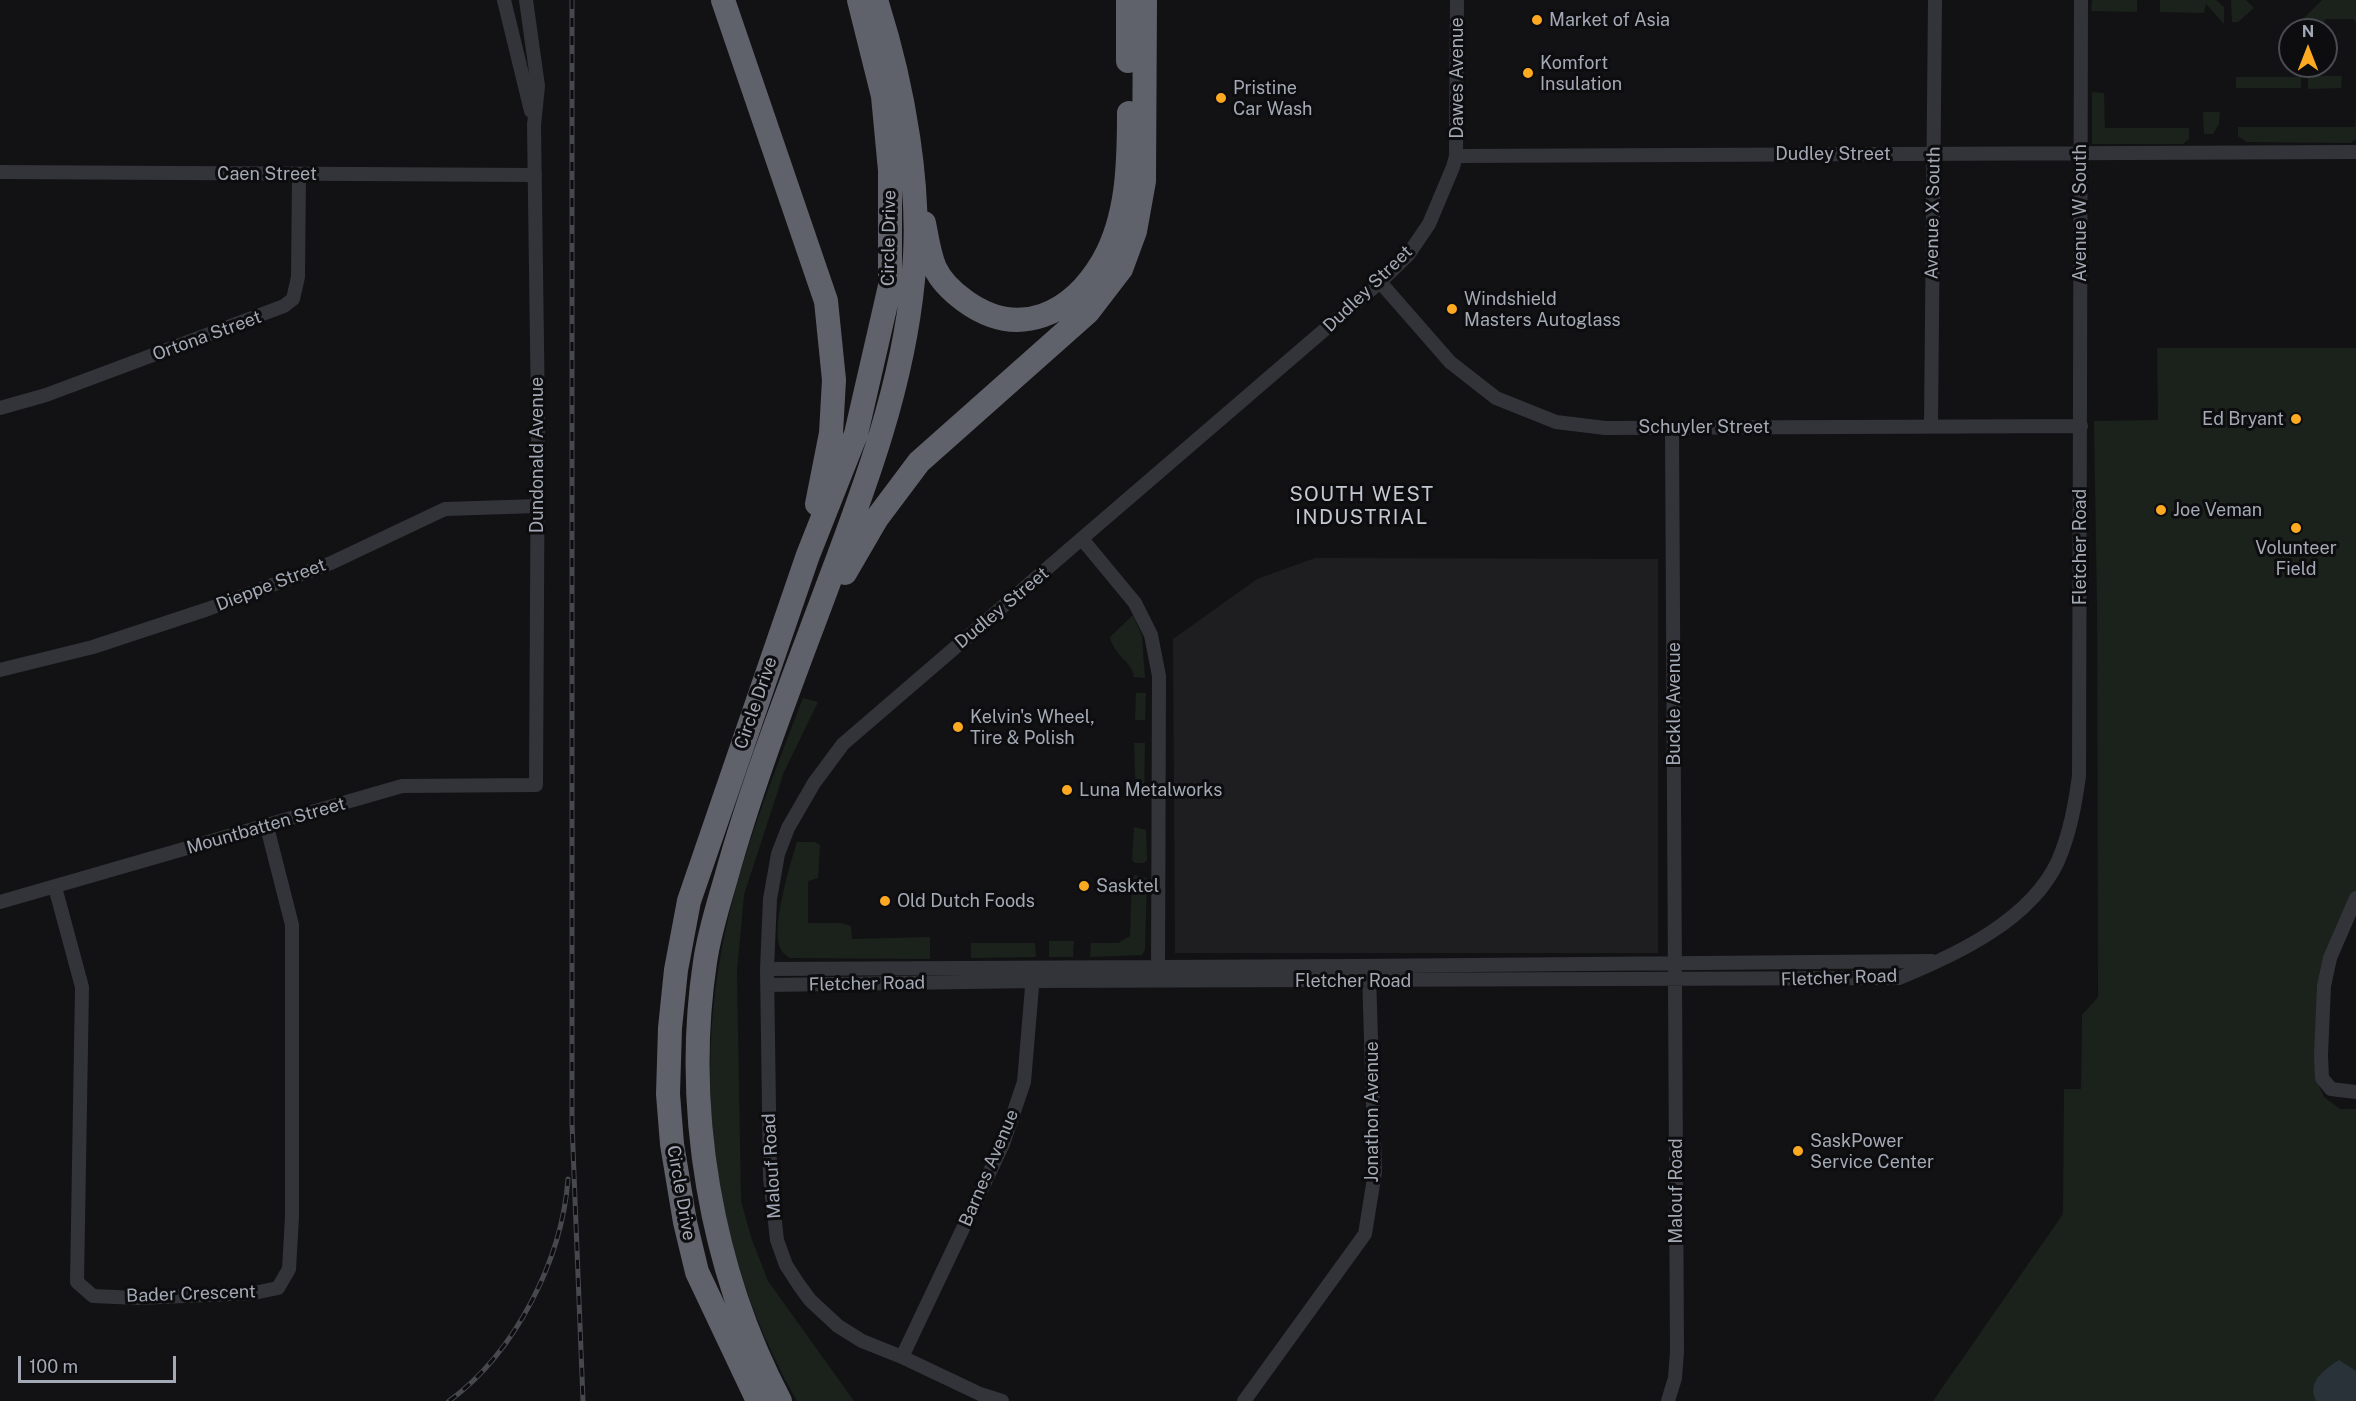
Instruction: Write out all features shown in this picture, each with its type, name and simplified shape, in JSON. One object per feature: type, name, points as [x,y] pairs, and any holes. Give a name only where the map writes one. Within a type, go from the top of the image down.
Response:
[{"type":"highway","points":[[723,0],[737,47],[815,265],[825,301],[834,380],[831,433],[808,555]]},
{"type":"highway","name":"Circle Drive","points":[[758,1401],[697,1272],[678,1188],[668,1094],[670,1028],[676,970],[692,891],[808,555],[856,434],[890,286],[890,170],[883,96],[859,0]]},
{"type":"highway","name":"Circle Drive","points":[[780,1401],[749,1337],[715,1217],[701,1130],[698,1021],[705,958],[740,828],[871,471],[906,334],[914,275],[914,206],[907,136],[896,68],[876,0]]},
{"type":"highway","points":[[907,136],[927,242],[935,269],[953,293],[987,315],[1004,320],[1039,318],[1055,310],[1087,285],[1102,262],[1119,225],[1129,136],[1128,0]]},
{"type":"highway","points":[[812,629],[877,518],[919,462],[1088,312],[1120,269],[1135,231],[1144,181],[1145,0]]},
{"type":"highway","points":[[697,1272],[741,1401]]},
{"type":"street","name":"Dundonald Avenue","points":[[504,0],[526,80],[534,125]]},
{"type":"street","name":"Dundonald Avenue","points":[[526,0],[538,86],[534,125],[538,506],[536,785]]},
{"type":"street","name":"Dawes Avenue","points":[[1456,156],[1457,0]]},
{"type":"street","name":"Avenue X South","points":[[1931,426],[1935,0]]},
{"type":"street","name":"Avenue W South","points":[[2080,426],[2081,0]]},
{"type":"street","name":"Dudley Street","points":[[768,985],[770,899],[778,854],[788,828],[821,773],[843,744],[1380,282],[1408,255],[1429,224],[1456,156],[2356,152]]},
{"type":"street","name":"Caen Street","points":[[0,172],[535,175]]},
{"type":"street","name":"Ortona Street","points":[[0,408],[46,395],[284,306],[293,299],[298,277],[299,174]]},
{"type":"street","name":"Schuyler Street","points":[[1380,282],[1450,362],[1496,398],[1556,422],[1605,428],[2080,426]]},
{"type":"street","name":"Fletcher Road","points":[[768,985],[1034,981],[1675,981],[1899,978],[1960,950],[2002,925],[2032,898],[2057,862],[2072,822],[2079,776],[2080,426]]},
{"type":"street","name":"Buckle Avenue","points":[[1672,427],[1675,981]]},
{"type":"street","name":"Dieppe Street","points":[[0,670],[93,647],[208,609],[331,563],[445,508],[538,506]]},
{"type":"street","points":[[1082,539],[1135,603],[1151,635],[1159,676],[1158,981]]},
{"type":"street","name":"Mountbatten Street","points":[[0,902],[267,827],[402,786],[536,785]]},
{"type":"street","name":"Bader Crescent","points":[[55,887],[82,987],[77,1282],[93,1296],[138,1298],[254,1293],[278,1288],[289,1269],[292,1216],[292,926],[267,827]]},
{"type":"street","points":[[2356,898],[2330,958],[2324,986],[2321,1055],[2322,1078],[2331,1089],[2356,1092]]},
{"type":"street","name":"Fletcher Road","points":[[767,969],[1369,964],[1675,966],[1934,961]]},
{"type":"street","name":"Jonathon Avenue","points":[[1244,1401],[1365,1234],[1375,1172],[1369,964]]},
{"type":"street","name":"Barnes Avenue","points":[[902,1357],[1003,1144],[1024,1082],[1034,981],[1033,967]]},
{"type":"street","name":"Malouf Road","points":[[1668,1401],[1675,1378],[1677,1352],[1675,981]]},
{"type":"street","name":"Malouf Road","points":[[768,985],[772,1211],[777,1240],[786,1265],[810,1300],[838,1326],[862,1341],[980,1394],[1002,1401]]},
{"type":"shaded area","points":[[2092,0],[2137,0],[2137,12],[2091,11]]},
{"type":"shaded area","points":[[2160,0],[2216,0],[2224,7],[2224,24],[2206,4],[2204,13],[2160,12]]},
{"type":"shaded area","points":[[2231,0],[2246,0],[2254,8],[2238,22],[2232,22]]},
{"type":"shaded area","points":[[2322,0],[2356,0],[2356,23],[2354,19],[2304,18]]},
{"type":"shaded area","points":[[2342,76],[2341,88],[2308,89],[2308,78],[2338,78]]},
{"type":"shaded area","points":[[2236,77],[2301,78],[2301,88],[2236,88]]},
{"type":"shaded area","points":[[2092,92],[2104,93],[2105,128],[2189,128],[2189,139],[2183,144],[2092,144]]},
{"type":"shaded area","points":[[2356,108],[2356,139],[2351,143],[2247,142],[2238,136],[2238,127],[2355,127]]},
{"type":"shaded area","points":[[2203,112],[2220,112],[2219,124],[2213,134],[2204,134]]},
{"type":"shaded area","points":[[2157,348],[2356,348],[2356,891],[2334,932],[2320,976],[2316,1079],[2324,1097],[2340,1109],[2356,1109],[2356,1401],[1933,1401],[2063,1214],[2064,1089],[2081,1089],[2082,1015],[2098,997],[2094,421],[2158,420]]},
{"type":"shaded area","points":[[1315,558],[1658,559],[1658,953],[1175,953],[1173,639],[1257,579]]},
{"type":"shaded area","points":[[1133,615],[1142,636],[1145,678],[1134,677],[1130,667],[1112,644],[1110,637]]},
{"type":"shaded area","points":[[1136,693],[1146,693],[1145,720],[1135,720]]},
{"type":"shaded area","points":[[803,698],[818,702],[784,772],[744,895],[737,971],[741,1201],[751,1237],[768,1281],[854,1401],[797,1401],[770,1349],[749,1296],[732,1240],[720,1184],[712,1126],[710,1069],[713,1011],[728,920],[756,824]]},
{"type":"shaded area","points":[[1134,743],[1145,743],[1144,799],[1136,797]]},
{"type":"shaded area","points":[[1134,827],[1146,830],[1147,860],[1144,863],[1135,863],[1132,860]]},
{"type":"shaded area","points":[[797,842],[815,842],[820,845],[818,878],[808,881],[808,923],[841,923],[851,926],[852,939],[930,937],[930,959],[790,958],[784,954],[780,948],[778,926],[782,895]]},
{"type":"shaded area","points":[[1135,875],[1147,878],[1145,950],[1142,955],[1090,957],[1091,943],[1118,943],[1130,936],[1132,878]]},
{"type":"shaded area","points":[[1049,941],[1074,941],[1073,957],[1049,957]]},
{"type":"shaded area","points":[[971,943],[1035,943],[1036,957],[971,958]]},
{"type":"shaded area","points":[[2339,1360],[2356,1371],[2356,1401],[2316,1401],[2313,1388],[2315,1382],[2323,1372]]},
{"type":"railway","points":[[572,0],[572,1123],[583,1401]]},
{"type":"railway","points":[[449,1401],[473,1381],[495,1357],[531,1302],[556,1241],[564,1210],[568,1179]]},
{"type":"place","name":"Market of Asia","points":[[1537,20]]},
{"type":"place","name":"Komfort Insulation","points":[[1528,73]]},
{"type":"place","name":"Pristine Car Wash","points":[[1221,98]]},
{"type":"place","name":"Windshield Masters Autoglass","points":[[1452,309]]},
{"type":"place","name":"Ed Bryant","points":[[2296,419]]},
{"type":"place","name":"Joe Veman","points":[[2161,510]]},
{"type":"place","name":"Volunteer Field","points":[[2296,528]]},
{"type":"place","name":"Kelvin's Wheel, Tire & Polish","points":[[958,727]]},
{"type":"place","name":"Luna Metalworks","points":[[1067,790]]},
{"type":"place","name":"Sasktel","points":[[1084,886]]},
{"type":"place","name":"Old Dutch Foods","points":[[885,901]]},
{"type":"place","name":"SaskPower Service Center","points":[[1798,1151]]},
{"type":"district","name":"SOUTH WEST INDUSTRIAL","points":[[1362,506]]}]
